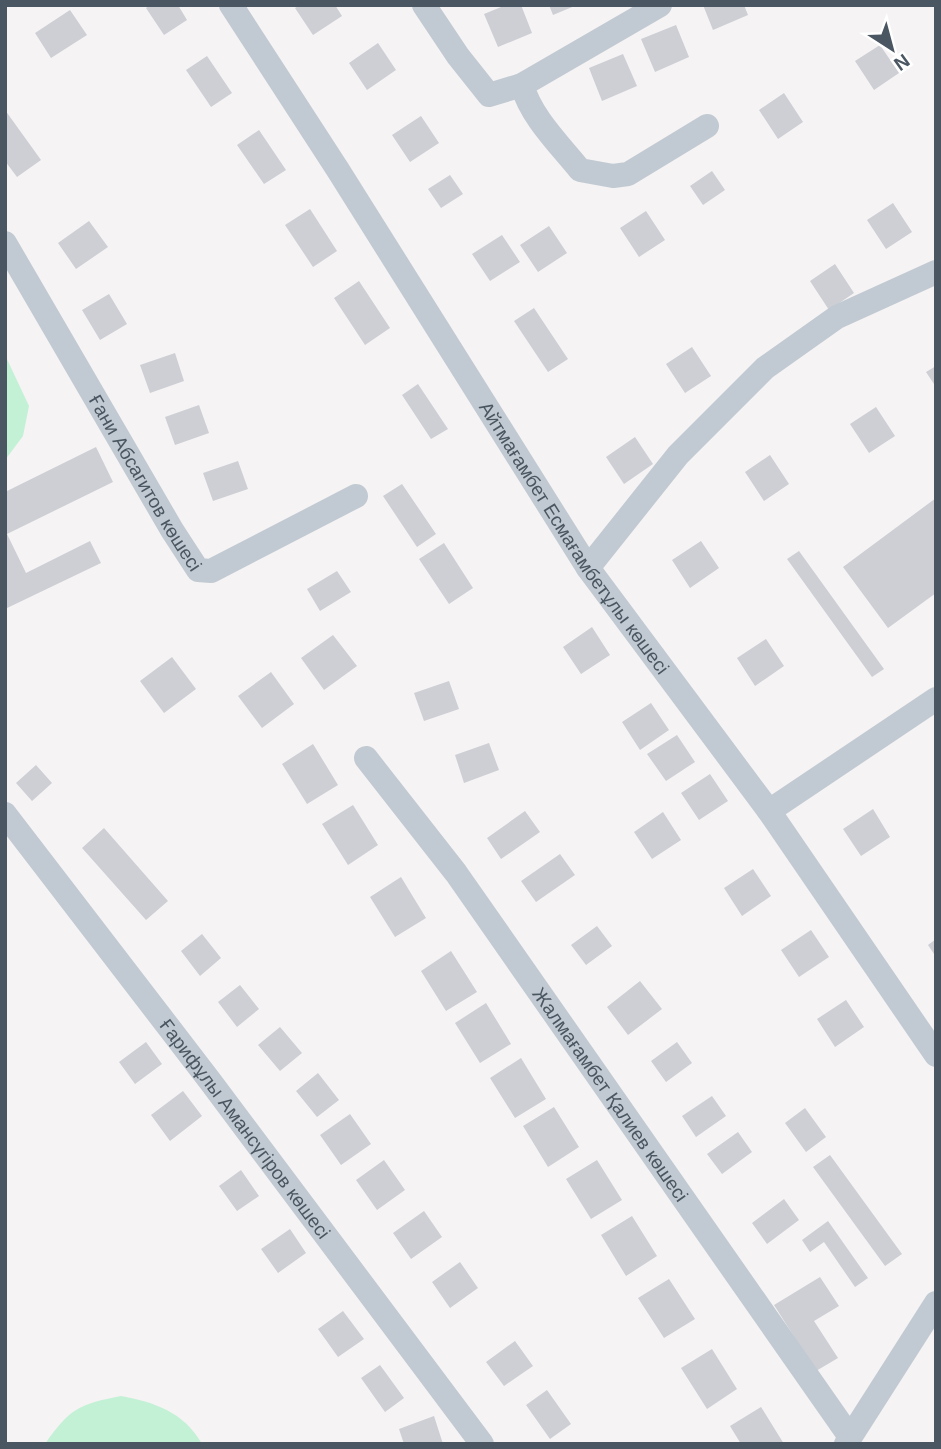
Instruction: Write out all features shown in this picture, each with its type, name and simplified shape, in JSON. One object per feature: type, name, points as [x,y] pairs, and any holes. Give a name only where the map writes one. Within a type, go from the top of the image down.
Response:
[{"type":"street","name":"Айтмағамбет Есмағамбетұлы көшесі","points":[[231,5],[588,568],[769,811],[936,1055]]},
{"type":"street","points":[[424,5],[458,56],[489,95],[522,85],[660,5]]},
{"type":"street","points":[[522,85],[535,113],[580,170],[613,176],[628,174],[707,126]]},
{"type":"street","name":"Ғани Абсагитов көшесі","points":[[5,243],[198,570],[211,571],[356,496]]},
{"type":"street","points":[[588,568],[678,455],[765,368],[837,317],[936,272]]},
{"type":"street","points":[[769,811],[936,699]]},
{"type":"street","name":"Жалмағамбет Қалиев көшесі","points":[[366,758],[456,873],[848,1441]]},
{"type":"street","name":"Ғарифұлы Амансүгіров көшесі","points":[[5,814],[482,1444]]},
{"type":"street","points":[[848,1441],[936,1303]]},
{"type":"green space","points":[[5,355],[29,406],[23,436],[5,460]]},
{"type":"green space","points":[[121,1396],[167,1410],[186,1424],[202,1444],[45,1444],[69,1415],[86,1405]]},
{"type":"building","points":[[150,5],[178,5],[187,20],[164,35],[146,8]]},
{"type":"building","points":[[300,5],[335,5],[342,16],[313,35],[295,8]]},
{"type":"building","points":[[506,5],[521,5],[532,33],[498,47],[484,14]]},
{"type":"building","points":[[549,5],[577,5],[553,15]]},
{"type":"building","points":[[703,5],[744,5],[748,15],[713,30]]},
{"type":"building","points":[[70,10],[87,35],[51,58],[35,33]]},
{"type":"building","points":[[676,25],[689,57],[655,72],[641,39]]},
{"type":"building","points":[[378,43],[396,70],[367,90],[349,63]]},
{"type":"building","points":[[880,45],[899,73],[874,90],[855,61]]},
{"type":"building","points":[[623,54],[637,86],[602,101],[589,68]]},
{"type":"building","points":[[207,56],[232,93],[211,107],[186,70]]},
{"type":"building","points":[[784,93],[803,122],[778,139],[759,110]]},
{"type":"building","points":[[5,110],[41,160],[17,177],[5,161]]},
{"type":"building","points":[[421,116],[439,143],[410,162],[392,135]]},
{"type":"building","points":[[259,130],[286,170],[264,184],[237,145]]},
{"type":"building","points":[[712,171],[725,190],[703,205],[690,186]]},
{"type":"building","points":[[450,175],[463,194],[441,208],[428,189]]},
{"type":"building","points":[[893,203],[912,232],[886,249],[867,220]]},
{"type":"building","points":[[310,209],[337,251],[313,267],[285,225]]},
{"type":"building","points":[[646,211],[665,240],[639,257],[620,228]]},
{"type":"building","points":[[89,221],[108,247],[76,269],[58,243]]},
{"type":"building","points":[[549,226],[567,253],[538,272],[520,245]]},
{"type":"building","points":[[502,235],[520,262],[490,281],[472,254]]},
{"type":"building","points":[[835,264],[854,293],[829,310],[810,281]]},
{"type":"building","points":[[359,281],[390,328],[365,345],[334,298]]},
{"type":"building","points":[[109,294],[127,324],[100,340],[82,310]]},
{"type":"building","points":[[534,308],[568,359],[548,372],[514,321]]},
{"type":"building","points":[[692,347],[711,376],[685,393],[666,364]]},
{"type":"building","points":[[175,353],[184,381],[150,393],[140,365]]},
{"type":"building","points":[[936,366],[936,387],[926,372]]},
{"type":"building","points":[[418,384],[448,429],[431,439],[402,395]]},
{"type":"building","points":[[199,405],[209,433],[175,445],[165,417]]},
{"type":"building","points":[[876,407],[895,436],[869,453],[850,424]]},
{"type":"building","points":[[635,437],[653,464],[624,484],[606,457]]},
{"type":"building","points":[[96,447],[113,482],[7,534],[26,573],[90,541],[101,563],[5,609],[5,492]]},
{"type":"building","points":[[770,455],[789,484],[764,501],[745,472]]},
{"type":"building","points":[[238,461],[248,489],[213,501],[203,473]]},
{"type":"building","points":[[402,484],[436,534],[417,547],[383,496]]},
{"type":"building","points":[[936,498],[936,593],[888,628],[843,567]]},
{"type":"building","points":[[701,541],[719,568],[690,588],[672,560]]},
{"type":"building","points":[[444,543],[473,588],[449,604],[419,559]]},
{"type":"building","points":[[799,551],[884,669],[872,677],[787,559]]},
{"type":"building","points":[[337,571],[351,592],[320,611],[307,589]]},
{"type":"building","points":[[592,627],[610,655],[581,674],[563,647]]},
{"type":"building","points":[[333,635],[357,666],[324,690],[301,658]]},
{"type":"building","points":[[766,639],[784,666],[755,686],[737,658]]},
{"type":"building","points":[[172,657],[196,689],[164,713],[140,681]]},
{"type":"building","points":[[271,672],[294,704],[262,728],[238,696]]},
{"type":"building","points":[[449,681],[459,709],[424,721],[414,693]]},
{"type":"building","points":[[651,703],[669,730],[640,750],[622,722]]},
{"type":"building","points":[[677,735],[695,762],[666,781],[647,754]]},
{"type":"building","points":[[489,743],[499,770],[464,783],[455,755]]},
{"type":"building","points":[[313,744],[338,785],[307,804],[282,764]]},
{"type":"building","points":[[36,765],[52,783],[32,801],[16,783]]},
{"type":"building","points":[[710,774],[728,801],[699,820],[681,793]]},
{"type":"building","points":[[353,805],[378,845],[348,865],[322,824]]},
{"type":"building","points":[[873,809],[890,837],[861,856],[843,829]]},
{"type":"building","points":[[525,811],[540,832],[501,859],[487,838]]},
{"type":"building","points":[[663,812],[681,840],[652,859],[634,832]]},
{"type":"building","points":[[104,828],[168,901],[146,920],[82,848]]},
{"type":"building","points":[[560,854],[575,875],[536,902],[521,881]]},
{"type":"building","points":[[753,869],[771,896],[742,916],[724,888]]},
{"type":"building","points":[[401,877],[426,918],[395,937],[370,897]]},
{"type":"building","points":[[597,926],[612,946],[586,965],[571,945]]},
{"type":"building","points":[[811,930],[829,957],[799,977],[781,950]]},
{"type":"building","points":[[202,934],[221,958],[200,976],[181,951]]},
{"type":"building","points":[[936,939],[936,957],[928,945]]},
{"type":"building","points":[[451,951],[477,992],[446,1011],[421,971]]},
{"type":"building","points":[[640,981],[662,1009],[628,1035],[607,1007]]},
{"type":"building","points":[[240,985],[259,1009],[237,1027],[218,1002]]},
{"type":"building","points":[[846,1000],[864,1027],[835,1047],[817,1019]]},
{"type":"building","points":[[486,1003],[511,1044],[480,1063],[455,1023]]},
{"type":"building","points":[[280,1027],[302,1053],[280,1071],[258,1045]]},
{"type":"building","points":[[146,1042],[162,1064],[135,1084],[119,1062]]},
{"type":"building","points":[[677,1042],[692,1063],[666,1082],[651,1061]]},
{"type":"building","points":[[521,1058],[546,1099],[515,1118],[490,1078]]},
{"type":"building","points":[[318,1073],[339,1100],[317,1117],[296,1091]]},
{"type":"building","points":[[183,1091],[202,1116],[170,1141],[151,1115]]},
{"type":"building","points":[[712,1096],[726,1116],[696,1137],[682,1116]]},
{"type":"building","points":[[554,1107],[579,1147],[548,1167],[523,1126]]},
{"type":"building","points":[[805,1108],[826,1137],[806,1152],[785,1123]]},
{"type":"building","points":[[350,1114],[371,1144],[341,1165],[320,1135]]},
{"type":"building","points":[[738,1132],[752,1152],[722,1174],[707,1154]]},
{"type":"building","points":[[830,1155],[902,1254],[885,1266],[813,1167]]},
{"type":"building","points":[[384,1160],[405,1190],[377,1210],[356,1180]]},
{"type":"building","points":[[597,1160],[622,1200],[591,1219],[566,1179]]},
{"type":"building","points":[[241,1170],[259,1196],[237,1211],[219,1186]]},
{"type":"building","points":[[784,1199],[799,1220],[767,1244],[752,1223]]},
{"type":"building","points":[[424,1211],[442,1237],[411,1259],[393,1233]]},
{"type":"building","points":[[632,1216],[657,1256],[626,1276],[601,1235]]},
{"type":"building","points":[[828,1221],[868,1278],[855,1287],[824,1242],[810,1252],[802,1240]]},
{"type":"building","points":[[290,1229],[306,1253],[278,1273],[261,1249]]},
{"type":"building","points":[[460,1262],[478,1288],[450,1308],[432,1282]]},
{"type":"building","points":[[820,1277],[839,1306],[814,1321],[838,1358],[816,1371],[774,1305]]},
{"type":"building","points":[[669,1279],[695,1319],[664,1338],[638,1298]]},
{"type":"building","points":[[343,1311],[364,1339],[338,1357],[318,1329]]},
{"type":"building","points":[[515,1341],[533,1366],[504,1386],[486,1362]]},
{"type":"building","points":[[712,1349],[737,1389],[707,1409],[681,1368]]},
{"type":"building","points":[[380,1365],[404,1398],[385,1412],[361,1378]]},
{"type":"building","points":[[547,1390],[571,1424],[550,1439],[526,1405]]},
{"type":"building","points":[[761,1407],[784,1444],[741,1444],[730,1426]]},
{"type":"building","points":[[434,1416],[443,1444],[404,1444],[399,1429]]}]
